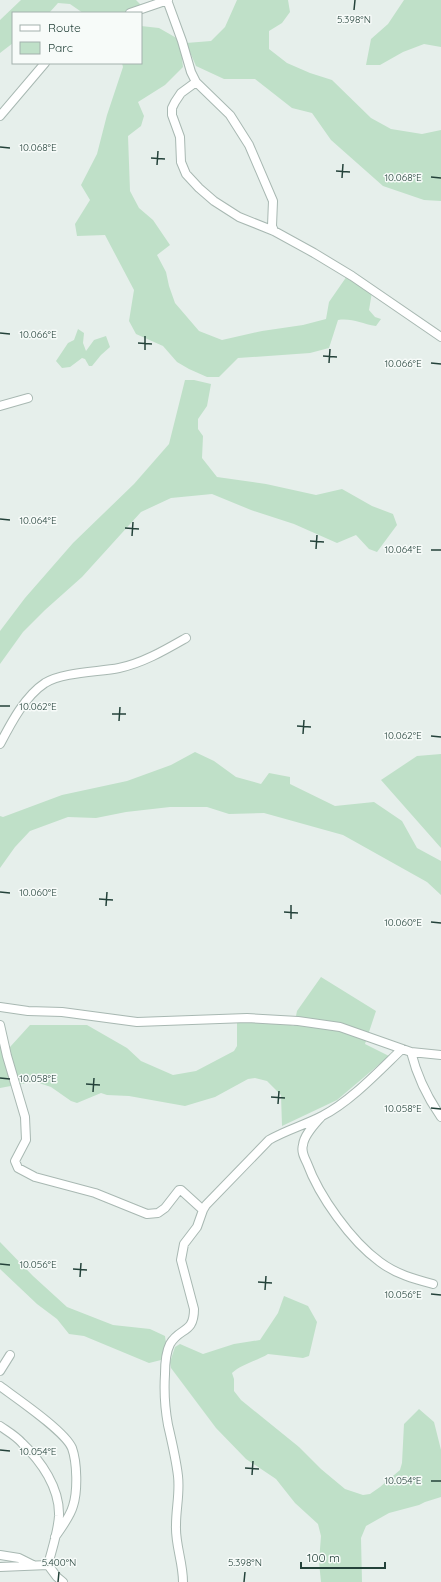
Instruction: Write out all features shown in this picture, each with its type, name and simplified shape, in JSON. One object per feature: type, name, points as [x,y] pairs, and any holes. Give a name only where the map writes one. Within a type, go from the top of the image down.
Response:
[{"type":"street","points":[[133,12],[167,0],[182,41],[191,72],[196,82],[230,115],[248,145],[273,201],[272,222],[274,231]]},
{"type":"street","points":[[0,116],[44,64]]},
{"type":"street","points":[[196,82],[181,93],[172,108],[172,115],[181,145],[181,162],[186,174],[199,188],[214,201],[239,217],[274,231],[314,252],[441,337]]},
{"type":"street","points":[[0,406],[28,398]]},
{"type":"street","points":[[0,744],[22,708],[33,694],[46,682],[62,677],[120,668],[137,663],[186,638]]},
{"type":"street","points":[[0,1007],[28,1011],[62,1012],[137,1022],[247,1018],[298,1020],[340,1028],[411,1052],[441,1055]]},
{"type":"street","points":[[0,1025],[13,1078],[26,1117],[26,1140],[15,1161],[18,1168],[35,1177],[95,1193],[147,1214],[158,1213],[179,1190],[181,1190],[202,1210]]},
{"type":"street","points":[[183,1582],[183,1568],[176,1525],[178,1475],[168,1424],[165,1374],[166,1359],[170,1345],[180,1332],[188,1329],[194,1316],[194,1309],[180,1260],[184,1244],[197,1228],[202,1210],[210,1200],[269,1140],[279,1134],[323,1115],[338,1105],[357,1090],[402,1049]]},
{"type":"street","points":[[411,1052],[423,1086],[441,1116]]},
{"type":"street","points":[[323,1115],[306,1136],[302,1145],[302,1152],[311,1174],[327,1203],[352,1235],[380,1262],[408,1278],[433,1284]]},
{"type":"street","points":[[0,1371],[10,1355]]},
{"type":"street","points":[[0,1386],[26,1404],[60,1434],[71,1446],[75,1459],[76,1485],[73,1506],[55,1537]]},
{"type":"street","points":[[0,1426],[22,1442],[40,1464],[53,1486],[59,1516],[48,1565]]},
{"type":"street","points":[[0,1555],[19,1558],[33,1565]]},
{"type":"street","points":[[0,1567],[48,1565]]},
{"type":"street","points":[[48,1565],[63,1582]]},
{"type":"green space","points":[[21,0],[136,0],[143,7],[132,12],[82,12],[70,4],[58,3],[50,12],[12,12],[12,44],[0,53],[0,20]]},
{"type":"green space","points":[[237,0],[288,0],[290,12],[282,23],[269,31],[269,49],[287,63],[310,73],[332,80],[371,118],[391,129],[422,134],[441,130],[441,201],[424,200],[383,186],[331,140],[312,113],[292,108],[255,79],[224,79],[196,66],[186,43],[211,41],[225,27]]},
{"type":"green space","points":[[404,0],[441,0],[441,47],[424,44],[403,52],[380,65],[366,65],[371,39],[388,24]]},
{"type":"green space","points":[[142,26],[159,28],[180,40],[183,67],[165,85],[138,102],[144,116],[141,126],[128,136],[130,191],[139,208],[153,220],[170,245],[157,255],[166,272],[175,303],[199,331],[222,340],[262,331],[303,325],[326,319],[329,302],[347,276],[372,292],[369,310],[375,317],[381,319],[376,326],[353,320],[338,320],[329,348],[310,353],[238,358],[219,377],[207,377],[189,369],[177,362],[163,346],[136,334],[129,321],[134,290],[105,235],[77,236],[75,224],[90,200],[81,185],[97,154],[107,115],[123,67],[122,64],[142,64]]},
{"type":"green space","points":[[78,329],[84,333],[83,343],[86,351],[94,340],[106,336],[110,347],[92,366],[89,366],[85,359],[82,358],[70,367],[62,368],[56,361],[68,343],[74,340]]},
{"type":"green space","points":[[185,380],[194,380],[211,384],[207,406],[198,419],[198,429],[203,436],[202,458],[217,477],[266,484],[316,495],[342,489],[372,506],[393,514],[397,525],[377,552],[369,549],[356,535],[337,543],[294,524],[251,510],[212,494],[171,498],[141,512],[82,577],[23,632],[0,664],[0,631],[25,598],[73,543],[134,484],[169,444]]},
{"type":"green space","points":[[195,752],[214,761],[236,777],[261,784],[269,773],[290,777],[290,784],[335,806],[374,802],[402,821],[417,848],[441,861],[441,895],[427,882],[343,835],[264,813],[229,814],[207,807],[170,807],[126,812],[96,818],[68,817],[30,831],[15,847],[0,868],[0,816],[3,817],[62,795],[127,781],[171,765]]},
{"type":"green space","points":[[441,754],[441,848],[381,780],[417,756]]},
{"type":"green space","points":[[321,977],[376,1011],[365,1044],[389,1056],[337,1100],[282,1126],[281,1095],[267,1081],[255,1078],[248,1079],[215,1097],[185,1106],[129,1096],[107,1095],[101,1093],[77,1103],[71,1101],[51,1087],[39,1083],[27,1083],[0,1088],[0,1047],[10,1047],[30,1025],[87,1025],[127,1048],[141,1061],[173,1075],[196,1071],[234,1051],[237,1046],[237,1023],[270,1019],[294,1026],[297,1011]]},
{"type":"green space","points":[[0,1242],[33,1276],[67,1307],[113,1325],[150,1329],[165,1336],[166,1343],[161,1360],[149,1363],[84,1336],[69,1334],[57,1319],[37,1304],[0,1269]]},
{"type":"green space","points":[[284,1296],[308,1306],[317,1322],[309,1356],[303,1358],[268,1354],[244,1365],[232,1373],[234,1379],[234,1391],[241,1400],[299,1447],[321,1469],[345,1489],[363,1495],[370,1494],[400,1470],[402,1463],[404,1424],[419,1409],[434,1422],[441,1450],[441,1497],[389,1513],[366,1526],[361,1538],[362,1582],[321,1582],[319,1562],[321,1536],[318,1524],[295,1503],[276,1479],[246,1459],[216,1428],[171,1368],[170,1362],[175,1347],[180,1344],[203,1354],[234,1344],[260,1340],[278,1313]]}]
